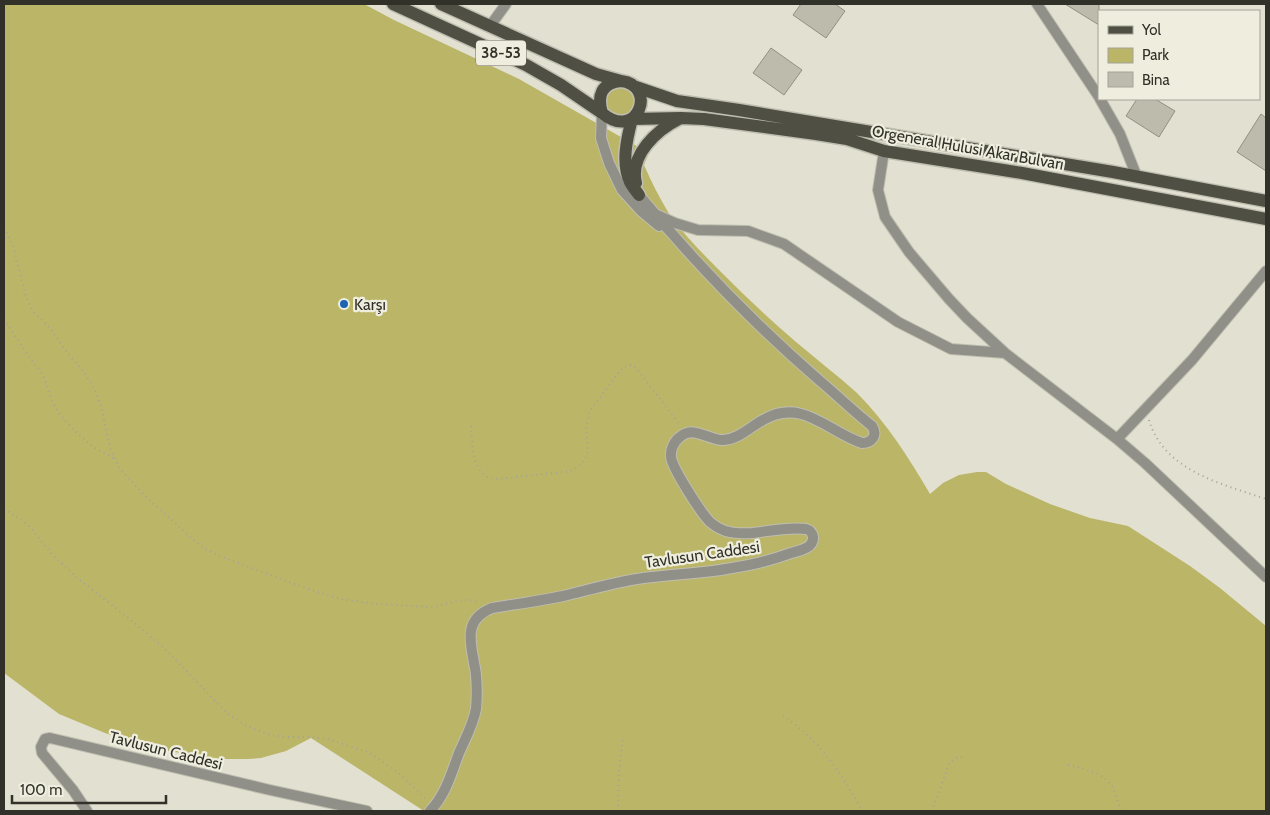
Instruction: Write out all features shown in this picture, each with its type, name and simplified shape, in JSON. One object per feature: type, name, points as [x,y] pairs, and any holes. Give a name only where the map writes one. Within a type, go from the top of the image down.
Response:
[{"type":"main road","name":"38-53","points":[[393,4],[526,65],[561,85],[602,113]]},
{"type":"main road","points":[[445,5],[596,74],[629,83],[636,87],[640,93],[640,107],[637,114],[626,122],[612,121],[602,113],[600,100],[601,94],[608,84],[620,81]]},
{"type":"main road","name":"Orgeneral Hulusi Akar Bulvarı","points":[[636,87],[677,101],[1137,177],[1266,201]]},
{"type":"main road","points":[[639,195],[634,170],[643,149],[660,130],[681,118]]},
{"type":"main road","name":"Orgeneral Hulusi Akar Bulvarı","points":[[632,119],[681,118],[847,139],[884,151],[1022,173],[1266,219]]},
{"type":"main road","points":[[632,119],[628,134],[626,164],[630,183],[639,195]]},
{"type":"street","points":[[490,26],[506,4]]},
{"type":"street","points":[[1037,4],[1098,96]]},
{"type":"street","points":[[1100,100],[1120,134],[1137,177]]},
{"type":"street","points":[[602,113],[601,138],[608,163],[622,190],[651,220],[673,235]]},
{"type":"street","points":[[884,151],[878,190],[887,222],[949,300],[1005,353],[1117,439],[1266,577]]},
{"type":"street","points":[[639,195],[702,268],[743,310],[796,360],[872,426],[875,432],[872,441],[862,443],[805,414],[788,412],[763,420],[732,439],[717,440],[695,432],[686,433]]},
{"type":"street","points":[[655,214],[698,230],[748,231],[784,244],[898,322],[951,349],[1005,353]]},
{"type":"street","points":[[1117,439],[1192,360],[1266,271]]},
{"type":"street","name":"Tavlusun Caddesi","points":[[487,610],[632,580],[747,566],[805,549],[811,544],[813,536],[810,530],[806,529],[737,534],[715,526],[705,516],[676,471],[671,458],[675,442],[686,433]]},
{"type":"street","points":[[432,809],[446,789],[473,721],[477,686],[470,637],[475,620],[487,610]]},
{"type":"street","name":"Tavlusun Caddesi","points":[[88,811],[42,753],[41,747],[45,740],[50,738],[90,746],[252,786],[368,811]]},
{"type":"path","points":[[4,228],[13,246],[29,304],[33,311],[50,328],[96,390],[115,460],[124,474],[148,499],[194,540],[219,556],[308,589],[341,599],[376,604],[432,607],[458,600],[469,600],[479,603],[487,610]]},
{"type":"path","points":[[4,319],[43,375],[51,399],[60,414],[78,434],[115,460]]},
{"type":"path","points":[[471,426],[477,464],[481,473],[487,478],[496,479],[570,471],[582,464],[587,455],[586,429],[589,412],[624,367],[631,365],[637,369],[686,433]]},
{"type":"path","points":[[1147,408],[1154,434],[1164,448],[1178,461],[1208,479],[1266,499]]},
{"type":"path","points":[[4,509],[30,527],[52,554],[77,578],[164,648],[228,714],[263,733],[284,737],[328,739],[367,752],[401,775],[432,809]]},
{"type":"path","points":[[783,716],[803,730],[825,755],[862,811]]},
{"type":"path","points":[[618,811],[619,772],[624,737]]},
{"type":"path","points":[[930,811],[939,793],[949,763],[956,758],[964,758]]},
{"type":"path","points":[[1068,765],[1098,774],[1107,780],[1122,811]]},
{"type":"green space","points":[[4,4],[364,4],[519,79],[649,153],[644,165],[668,212],[680,228],[707,258],[758,308],[868,404],[897,441],[930,494],[943,483],[959,475],[986,472],[1006,484],[1050,504],[1090,518],[1128,526],[1190,566],[1266,626],[1266,811],[424,811],[311,738],[286,751],[261,758],[222,759],[168,751],[128,741],[59,714],[4,673]]},
{"type":"green space","points":[[616,86],[632,90],[636,106],[626,118],[606,113],[604,97]]},
{"type":"building","points":[[801,4],[835,4],[845,11],[826,38],[793,15]]},
{"type":"building","points":[[1065,4],[1099,4],[1098,24]]},
{"type":"building","points":[[771,48],[802,70],[784,95],[753,73]]},
{"type":"building","points":[[1136,100],[1157,100],[1175,111],[1159,137],[1126,116]]},
{"type":"building","points":[[1261,114],[1266,118],[1266,171],[1237,152]]},
{"type":"place","name":"Karşı","points":[[344,304]]}]
